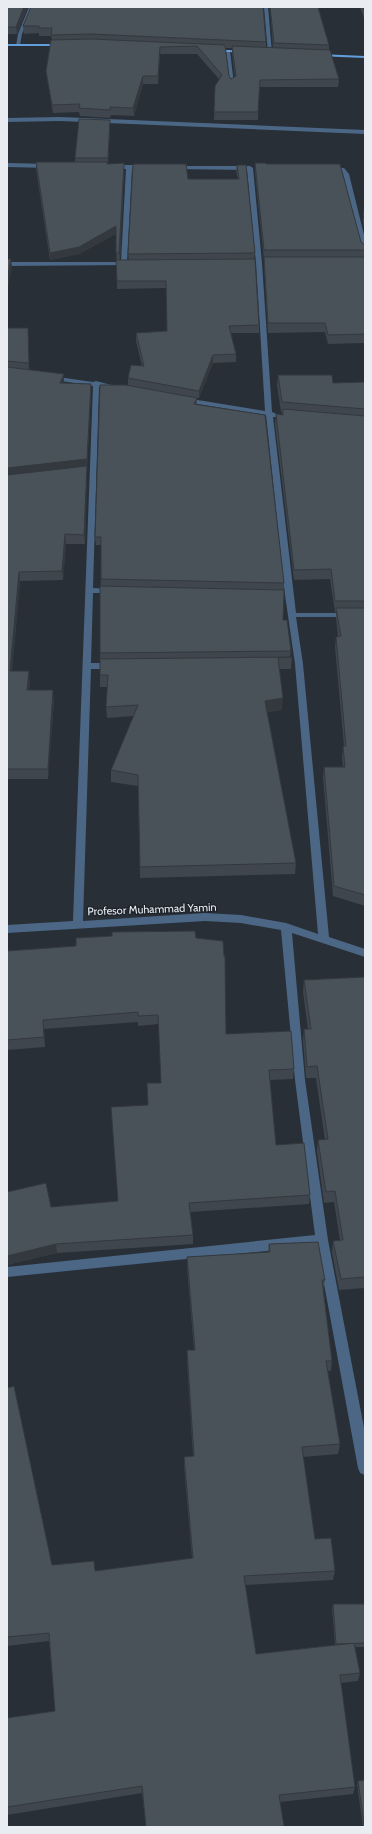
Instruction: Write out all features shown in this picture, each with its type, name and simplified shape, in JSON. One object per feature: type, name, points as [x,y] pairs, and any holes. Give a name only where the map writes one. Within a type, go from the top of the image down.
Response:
[{"type":"main road","points":[[7,45],[69,44]]},
{"type":"main road","points":[[205,50],[249,52]]},
{"type":"main road","points":[[263,52],[278,53]]},
{"type":"main road","points":[[310,55],[365,57]]},
{"type":"street","points":[[18,44],[20,34],[31,7]]},
{"type":"street","points":[[266,7],[270,53]]},
{"type":"street","points":[[228,51],[232,84]]},
{"type":"street","points":[[7,120],[60,120],[365,132]]},
{"type":"street","points":[[7,166],[53,166]]},
{"type":"street","points":[[106,167],[152,167]]},
{"type":"street","points":[[124,264],[130,167]]},
{"type":"street","points":[[167,168],[256,168]]},
{"type":"street","points":[[250,168],[259,263],[269,415],[286,595],[294,615],[295,664],[324,940]]},
{"type":"street","points":[[322,168],[338,168],[346,174],[365,251]]},
{"type":"street","points":[[252,263],[267,263]]},
{"type":"street","points":[[7,264],[140,264]]},
{"type":"street","points":[[43,376],[127,389]]},
{"type":"street","points":[[78,924],[88,590],[89,472],[96,383]]},
{"type":"street","points":[[175,398],[269,415],[285,416]]},
{"type":"street","points":[[88,590],[119,591]]},
{"type":"street","points":[[294,615],[365,615]]},
{"type":"street","points":[[86,666],[118,666]]},
{"type":"street","name":"Profesor Muhammad Yamin","points":[[7,929],[205,917],[241,919],[286,927],[365,953]]},
{"type":"street","points":[[286,927],[300,1080],[322,1240],[365,1468]]},
{"type":"street","points":[[7,1272],[322,1240]]},
{"type":"building","points":[[7,7],[24,7],[16,27],[7,27]]},
{"type":"building","points":[[31,7],[263,7],[266,42],[91,34],[51,35],[52,28],[23,26]]},
{"type":"building","points":[[270,7],[318,7],[329,45],[274,43]]},
{"type":"building","points":[[91,39],[225,45],[229,76],[231,79],[236,76],[232,46],[330,50],[339,79],[260,80],[258,112],[214,112],[215,86],[222,75],[197,46],[160,47],[158,76],[143,76],[133,108],[110,107],[110,110],[79,108],[80,104],[52,105],[46,71],[51,40]]},
{"type":"building","points":[[79,119],[110,120],[108,158],[75,158]]},
{"type":"building","points":[[36,162],[124,163],[119,253],[116,253],[116,226],[79,247],[50,253]]},
{"type":"building","points":[[255,163],[340,164],[361,242],[365,245],[365,250],[264,250]]},
{"type":"building","points":[[133,164],[186,164],[188,179],[239,179],[237,165],[246,165],[255,253],[128,254]]},
{"type":"building","points":[[365,208],[365,221],[363,214]]},
{"type":"building","points":[[264,257],[365,257],[365,334],[328,335],[325,323],[268,323]]},
{"type":"building","points":[[7,259],[11,259],[7,281]]},
{"type":"building","points":[[255,259],[259,325],[229,326],[236,354],[213,355],[199,391],[128,378],[131,365],[144,366],[136,333],[167,331],[166,281],[117,281],[116,260]]},
{"type":"building","points":[[7,325],[8,328],[28,328],[29,363],[7,361]]},
{"type":"building","points":[[7,367],[64,374],[60,383],[91,384],[87,459],[7,468]]},
{"type":"building","points":[[278,375],[332,375],[333,383],[365,382],[365,409],[282,402]]},
{"type":"building","points":[[100,385],[126,385],[197,398],[194,404],[265,415],[284,583],[101,579],[101,537],[95,537]]},
{"type":"building","points":[[283,409],[365,416],[365,601],[335,601],[331,569],[294,570],[276,414],[283,415]]},
{"type":"building","points":[[87,466],[84,535],[65,534],[62,571],[19,572],[10,671],[29,671],[27,690],[53,690],[48,769],[7,769],[7,475]]},
{"type":"building","points":[[100,586],[284,590],[283,620],[287,620],[291,651],[100,653]]},
{"type":"building","points":[[336,608],[365,608],[365,895],[334,886],[324,767],[345,767],[343,746],[346,746],[336,637],[341,636]]},
{"type":"building","points":[[292,657],[278,658],[283,698],[265,701],[296,863],[140,867],[138,775],[111,770],[138,705],[106,707],[108,675],[100,675],[100,659]]},
{"type":"building","points":[[195,931],[196,938],[223,941],[225,956],[226,1034],[291,1031],[294,1069],[269,1070],[276,1145],[304,1143],[310,1195],[189,1203],[193,1235],[56,1244],[7,1256],[7,1192],[46,1183],[51,1207],[118,1201],[111,1107],[148,1105],[147,1083],[161,1083],[158,1015],[138,1016],[138,1012],[43,1020],[44,1037],[7,1040],[7,951],[76,946],[76,938],[112,936],[112,932]]},
{"type":"building","points":[[365,977],[365,1277],[341,1279],[333,1241],[343,1240],[335,1191],[326,1192],[318,1140],[328,1139],[317,1066],[307,1067],[304,1029],[311,1029],[304,980]]},
{"type":"building","points":[[318,1242],[325,1280],[322,1280],[332,1361],[326,1361],[340,1444],[302,1447],[315,1539],[331,1538],[335,1571],[244,1576],[256,1654],[354,1643],[360,1673],[340,1675],[355,1787],[279,1795],[284,1826],[274,1827],[146,1827],[142,1786],[7,1807],[7,1718],[55,1711],[49,1633],[7,1637],[7,1388],[14,1386],[52,1565],[94,1561],[95,1571],[193,1558],[184,1457],[194,1456],[187,1350],[195,1350],[187,1257],[270,1252],[269,1244]]},
{"type":"building","points":[[333,1604],[364,1604],[365,1643],[336,1644]]},
{"type":"building","points":[[365,1780],[365,1824],[364,1824],[358,1781]]}]
